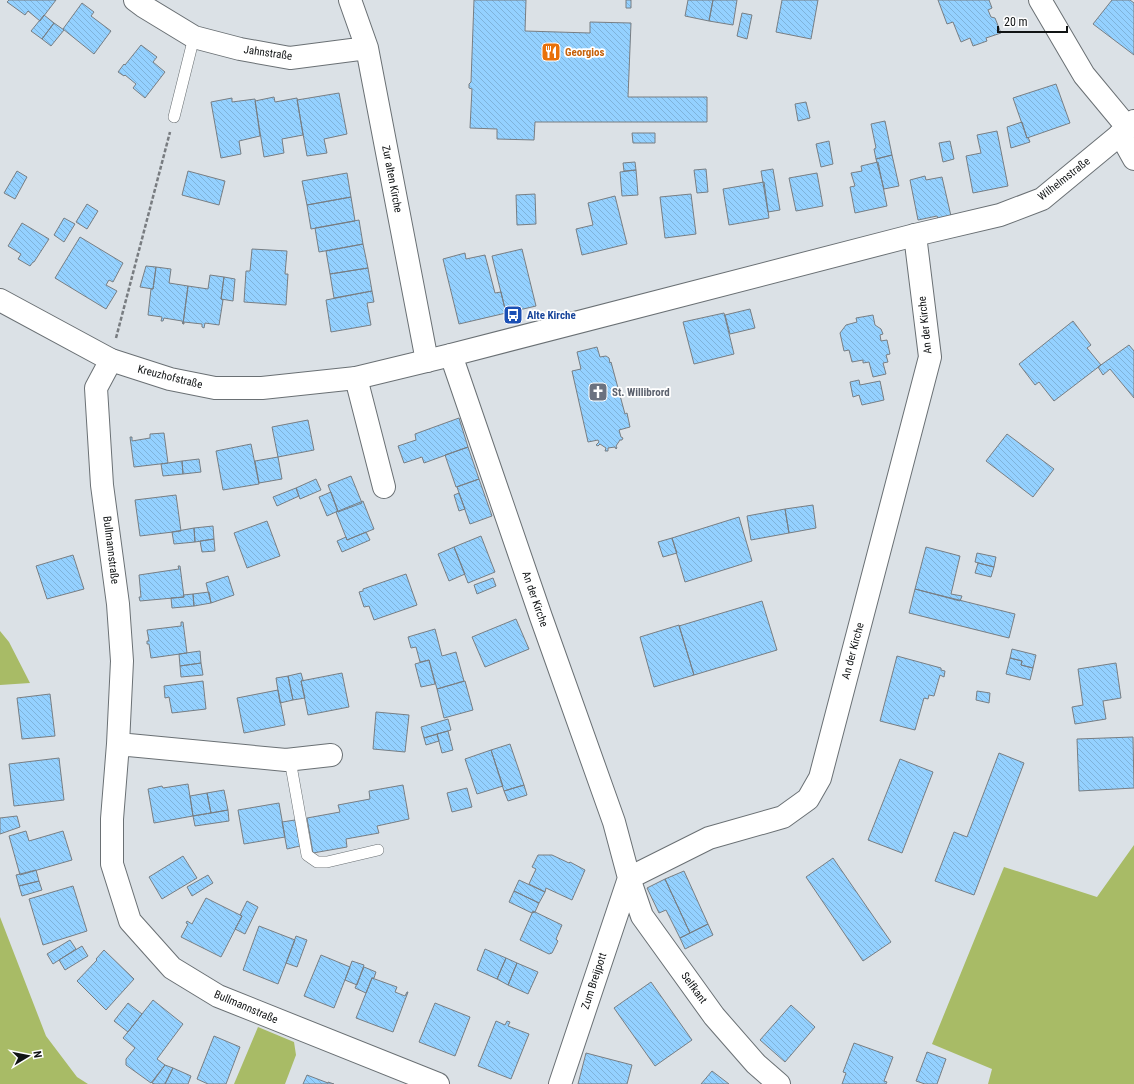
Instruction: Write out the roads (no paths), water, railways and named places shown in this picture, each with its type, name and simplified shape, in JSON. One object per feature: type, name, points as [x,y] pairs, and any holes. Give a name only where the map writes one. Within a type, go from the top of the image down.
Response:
[{"type":"street","name":"Jahnstraße","points":[[135,0],[194,37],[240,49],[290,58],[368,48]]},
{"type":"street","name":"Zur alten Kirche","points":[[350,0],[368,48],[427,361]]},
{"type":"street","points":[[1040,0],[1084,75],[1127,128],[1134,159]]},
{"type":"street","name":"Wilhelmstraße","points":[[915,235],[1000,215],[1042,198],[1127,128]]},
{"type":"street","points":[[451,355],[915,235]]},
{"type":"street","name":"An der Kirche","points":[[451,355],[614,822],[628,878],[709,838],[783,817],[808,799],[820,778],[930,357],[915,235]]},
{"type":"street","name":"Kreuzhofstraße","points":[[0,300],[111,360],[170,379],[215,388],[262,388],[356,378],[451,355]]},
{"type":"street","name":"Bullmannstraße","points":[[111,360],[96,388],[102,485],[118,604],[121,654],[118,744],[112,819],[112,864],[130,921],[172,968],[218,996],[438,1084]]},
{"type":"street","points":[[356,378],[384,487]]},
{"type":"street","points":[[118,744],[290,760],[331,755]]},
{"type":"street","name":"Zum Breijpott","points":[[560,1084],[628,878]]},
{"type":"street","name":"Selfkant","points":[[628,878],[642,916],[714,1016],[756,1064],[779,1084]]},
{"type":"lane","points":[[174,117],[194,37]]},
{"type":"lane","points":[[290,760],[307,856],[317,862],[327,862],[378,850]]},
{"type":"place","name":"Georgios","points":[[551,52]]},
{"type":"place","name":"Alte Kirche","points":[[513,315]]},
{"type":"place","name":"St. Willibrord","points":[[598,392]]}]
